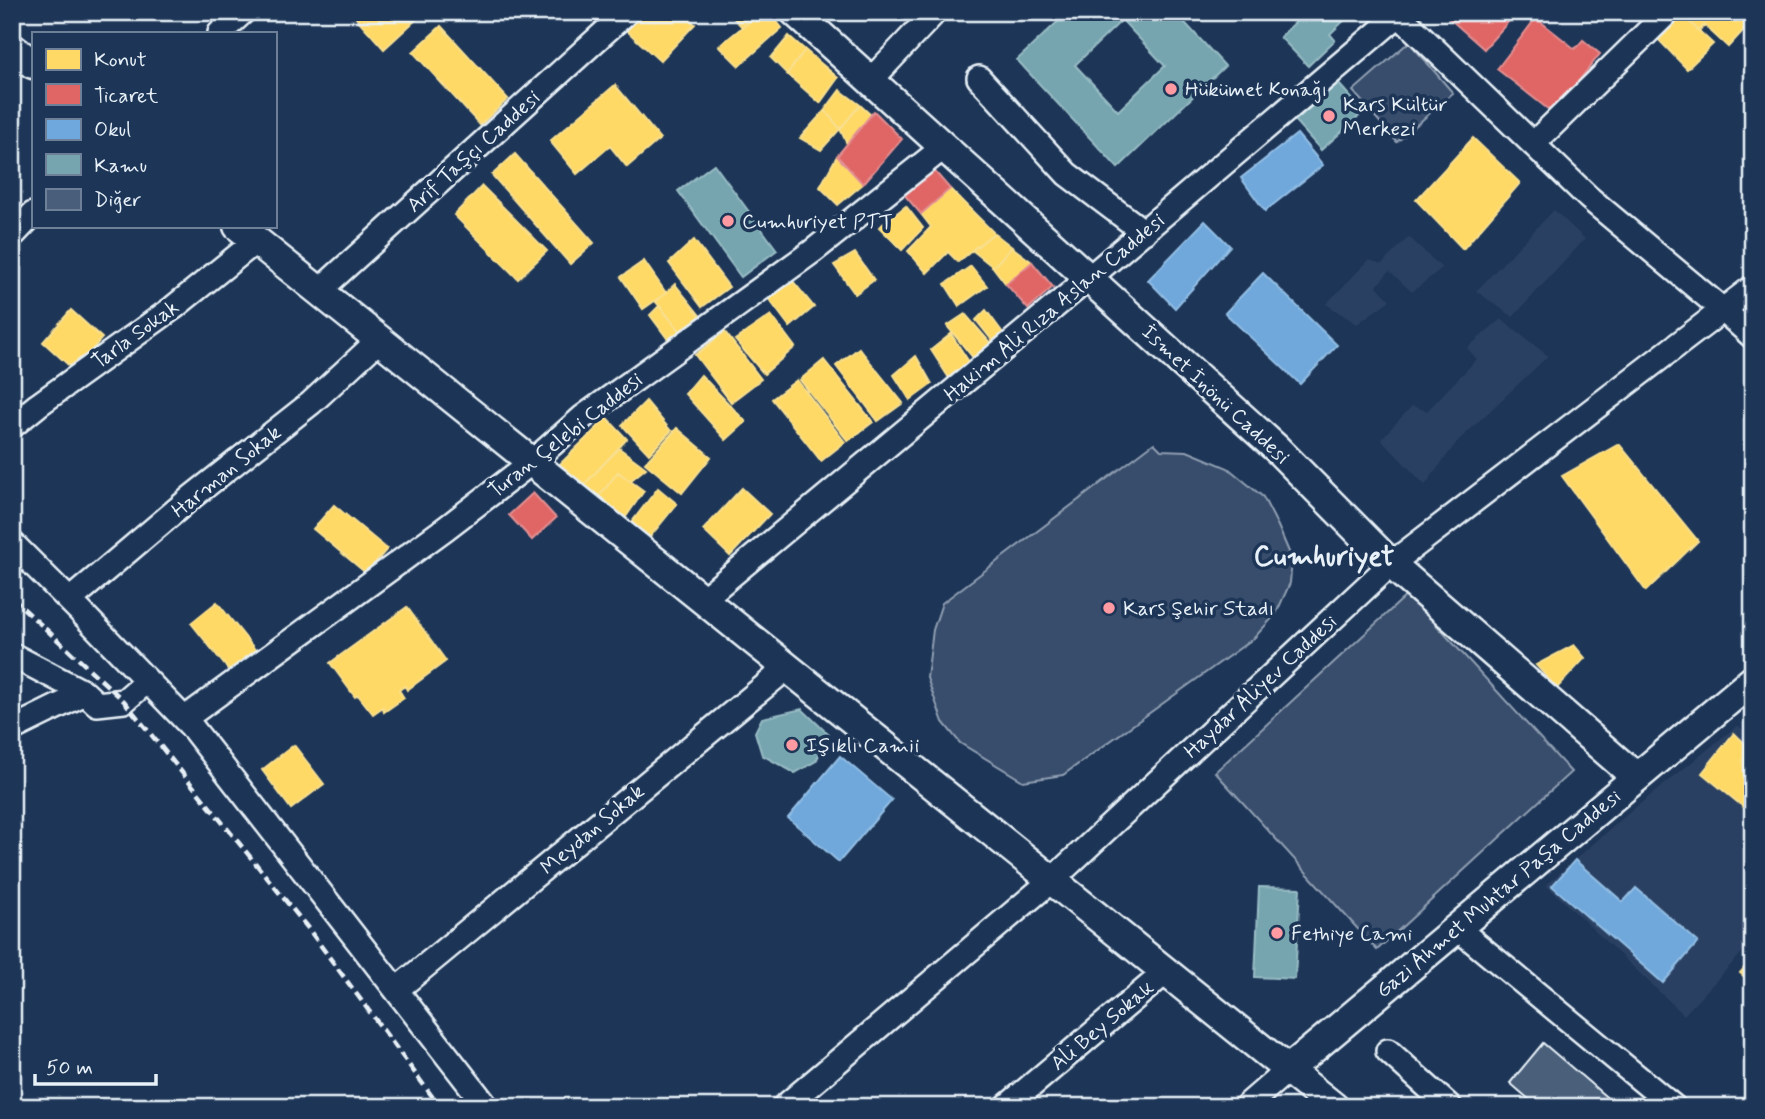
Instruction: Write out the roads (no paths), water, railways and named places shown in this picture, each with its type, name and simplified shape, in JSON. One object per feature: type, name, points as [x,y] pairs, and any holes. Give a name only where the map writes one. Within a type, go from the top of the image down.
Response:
[{"type":"main road","name":"İsmet İnönü Caddesi","points":[[795,12],[1277,449],[1391,564],[1636,777]]},
{"type":"main road","points":[[12,48],[32,63]]},
{"type":"main road","points":[[247,233],[1334,1107]]},
{"type":"main road","name":"Gazi Ahmet Muhtar Paşa Caddesi","points":[[1289,1069],[1753,680]]},
{"type":"street","points":[[220,32],[243,12]]},
{"type":"street","name":"Arif Taşçı Caddesi","points":[[319,291],[627,12]]},
{"type":"street","points":[[870,80],[935,12]]},
{"type":"street","points":[[1533,144],[1668,12]]},
{"type":"street","points":[[1399,13],[1589,198],[1753,337]]},
{"type":"street","name":"Hakim Ali Rıza Aslan Caddesi","points":[[703,599],[1144,232],[1399,13]]},
{"type":"street","points":[[979,78],[1067,174],[1144,232]]},
{"type":"street","name":"Turan Çelebi Caddesi","points":[[184,719],[446,528],[532,462],[583,417],[813,251],[944,147]]},
{"type":"street","points":[[12,236],[32,215]]},
{"type":"street","name":"Tarla Sokak","points":[[12,426],[173,308],[247,233]]},
{"type":"street","name":"Haydar Aliyev Caddesi","points":[[784,1107],[1052,880],[1391,564],[1753,287]]},
{"type":"street","name":"Harman Sokak","points":[[70,600],[192,496],[311,403],[379,340]]},
{"type":"street","points":[[12,543],[184,719],[486,1107]]},
{"type":"street","points":[[12,655],[85,693],[97,704],[124,701],[147,681]]},
{"type":"street","name":"Meydan Sokak","points":[[396,990],[788,667]]},
{"type":"street","points":[[12,729],[85,693]]},
{"type":"street","points":[[1457,928],[1674,1107]]},
{"type":"street","name":"Ali Bey Sokak","points":[[1006,1107],[1167,971]]},
{"type":"street","points":[[1388,1051],[1450,1107]]},
{"type":"street","name":"Gazi Ahmet Muhtar Paşa Caddesi","points":[[1245,1107],[1289,1069]]},
{"type":"railway","points":[[12,598],[124,701],[307,927],[440,1107]]},
{"type":"place","name":"Hükümet Konağı","points":[[1171,89]]},
{"type":"place","name":"Kars Kültür Merkezi","points":[[1329,116]]},
{"type":"place","name":"Cumhuriyet PTT","points":[[728,221]]},
{"type":"place","name":"Kars Şehir Stadı","points":[[1109,608]]},
{"type":"place","name":"Işıklı Camii","points":[[792,745]]},
{"type":"place","name":"Fethiye Cami","points":[[1277,933]]},
{"type":"district","name":"Cumhuriyet","points":[[1324,555]]}]
